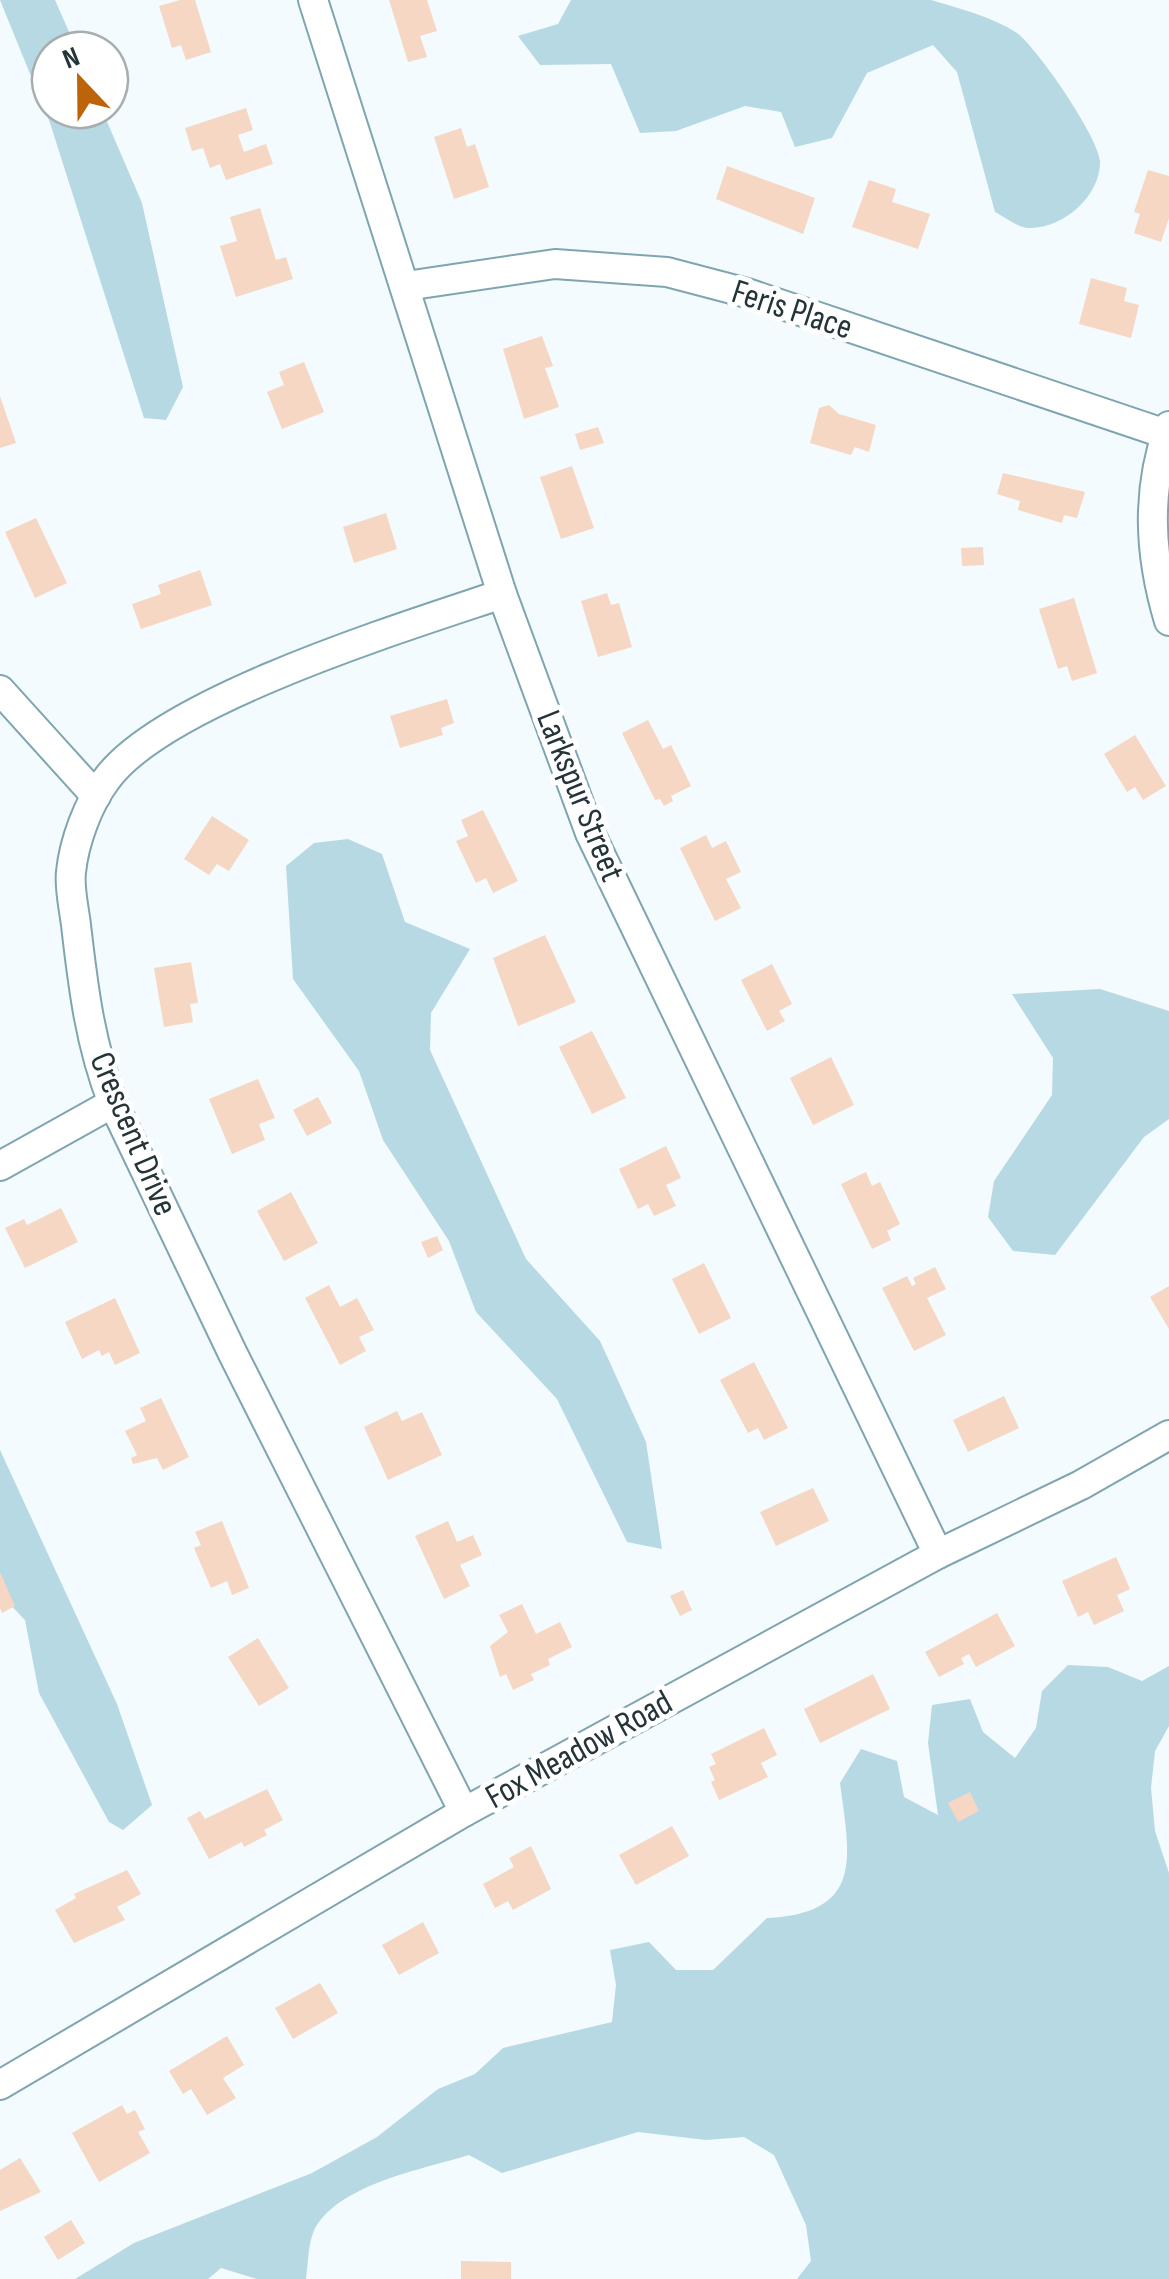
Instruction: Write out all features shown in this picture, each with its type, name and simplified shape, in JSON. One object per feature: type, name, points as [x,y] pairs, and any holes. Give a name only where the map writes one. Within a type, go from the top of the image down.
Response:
[{"type":"street","name":"Larkspur Street","points":[[313,0],[502,594],[590,833],[938,1554]]},
{"type":"street","name":"Feris Place","points":[[406,286],[555,264],[667,272],[747,293],[1168,430]]},
{"type":"street","points":[[1168,430],[1156,461],[1149,508],[1169,621]]},
{"type":"street","name":"Crescent Drive","points":[[464,1812],[233,1354],[113,1103],[98,1065],[85,1003],[70,872],[96,796],[134,750],[184,719],[348,645],[502,594]]},
{"type":"street","points":[[0,690],[96,796]]},
{"type":"street","points":[[0,1166],[113,1103]]},
{"type":"street","name":"Fox Meadow Road","points":[[0,2085],[464,1812],[938,1554],[1169,1436]]},
{"type":"shaded area","points":[[0,0],[55,0],[68,30],[30,30],[30,74]]},
{"type":"shaded area","points":[[571,0],[931,0],[975,14],[1017,33],[1038,56],[1089,133],[1100,161],[1099,174],[1087,198],[1055,223],[1025,228],[995,212],[957,72],[933,45],[867,73],[832,138],[795,147],[781,112],[745,106],[676,131],[640,133],[611,64],[540,65],[518,36],[558,24]]},
{"type":"shaded area","points":[[52,130],[111,130],[142,203],[183,387],[166,420],[144,418]]},
{"type":"shaded area","points":[[348,839],[382,854],[405,922],[470,949],[431,1013],[430,1050],[526,1259],[600,1341],[646,1442],[662,1549],[627,1542],[557,1399],[476,1312],[449,1241],[383,1140],[359,1071],[293,979],[286,866],[314,843]]},
{"type":"shaded area","points":[[1100,989],[1169,1011],[1169,1119],[1144,1137],[1055,1255],[1013,1251],[988,1217],[994,1181],[1052,1095],[1053,1058],[1012,994]]},
{"type":"shaded area","points":[[0,1450],[117,1704],[152,1805],[123,1830],[109,1822],[39,1693],[25,1620],[0,1594]]},
{"type":"shaded area","points":[[1068,1665],[1108,1667],[1142,1681],[1169,1666],[1169,1726],[1155,1751],[1151,1788],[1155,1831],[1169,1873],[1169,2279],[797,2279],[811,2261],[806,2225],[774,2155],[744,2137],[706,2140],[638,2132],[502,2173],[469,2155],[359,2191],[324,2216],[313,2233],[306,2279],[257,2279],[221,2268],[208,2279],[75,2279],[134,2243],[312,2173],[377,2137],[438,2089],[475,2074],[503,2048],[612,2022],[616,1985],[610,1950],[649,1942],[676,1970],[713,1970],[767,1918],[798,1914],[821,1905],[835,1893],[844,1877],[847,1857],[840,1783],[861,1749],[897,1761],[904,1797],[938,1815],[928,1743],[932,1705],[970,1699],[983,1732],[1015,1758],[1036,1728],[1042,1691]]},
{"type":"building","points":[[195,0],[211,52],[186,60],[181,45],[172,48],[159,6]]},
{"type":"building","points":[[389,0],[427,0],[437,31],[420,36],[427,57],[408,62]]},
{"type":"building","points":[[246,108],[253,130],[238,135],[244,152],[266,144],[273,164],[226,180],[220,164],[210,168],[203,148],[192,151],[185,128]]},
{"type":"building","points":[[461,128],[467,147],[475,144],[489,187],[454,199],[434,137]]},
{"type":"building","points":[[727,166],[815,198],[803,234],[716,199]]},
{"type":"building","points":[[1148,170],[1169,176],[1169,218],[1161,242],[1134,233],[1140,214],[1134,212]]},
{"type":"building","points":[[869,180],[896,189],[892,202],[930,214],[918,249],[852,227]]},
{"type":"building","points":[[260,208],[276,260],[286,257],[293,279],[236,297],[220,246],[237,241],[230,217]]},
{"type":"building","points":[[1091,278],[1127,288],[1124,301],[1139,305],[1131,338],[1079,324]]},
{"type":"building","points":[[542,336],[553,366],[545,368],[559,407],[524,419],[503,349]]},
{"type":"building","points":[[304,362],[324,412],[282,429],[267,392],[284,385],[279,372]]},
{"type":"building","points":[[0,396],[16,443],[0,448]]},
{"type":"building","points":[[829,405],[839,414],[876,425],[869,452],[855,447],[851,455],[810,443],[819,408]]},
{"type":"building","points":[[598,427],[604,443],[580,450],[575,434]]},
{"type":"building","points":[[572,466],[594,528],[561,539],[540,477]]},
{"type":"building","points":[[1003,473],[1085,492],[1077,518],[1064,515],[1062,523],[1018,510],[1020,501],[997,494]]},
{"type":"building","points":[[386,513],[397,549],[354,563],[343,527]]},
{"type":"building","points":[[36,518],[67,583],[35,598],[5,532]]},
{"type":"building","points":[[983,547],[984,565],[962,566],[961,548]]},
{"type":"building","points":[[200,570],[212,605],[141,629],[132,604],[161,594],[158,585]]},
{"type":"building","points":[[607,593],[611,605],[619,603],[632,647],[598,657],[581,601]]},
{"type":"building","points":[[1074,598],[1097,673],[1072,681],[1067,666],[1058,669],[1039,609]]},
{"type":"building","points":[[447,699],[454,723],[441,728],[443,735],[400,748],[390,716]]},
{"type":"building","points":[[648,720],[663,749],[671,745],[691,786],[671,796],[673,801],[664,806],[660,799],[655,800],[622,733]]},
{"type":"building","points":[[1135,735],[1166,786],[1143,800],[1135,787],[1127,792],[1104,754]]},
{"type":"building","points":[[483,810],[518,881],[493,893],[486,878],[476,883],[456,841],[468,836],[461,820]]},
{"type":"building","points":[[212,816],[249,840],[229,871],[217,864],[209,875],[184,859]]},
{"type":"building","points":[[706,835],[712,848],[726,841],[741,872],[726,879],[741,908],[715,921],[680,848]]},
{"type":"building","points":[[545,935],[576,1002],[518,1026],[493,958]]},
{"type":"building","points":[[191,962],[198,1003],[190,1004],[193,1022],[164,1027],[154,968]]},
{"type":"building","points":[[772,964],[792,1004],[779,1011],[785,1021],[767,1031],[741,980]]},
{"type":"building","points":[[592,1031],[626,1098],[592,1114],[559,1047]]},
{"type":"building","points":[[831,1057],[854,1105],[813,1125],[790,1078]]},
{"type":"building","points":[[258,1079],[275,1118],[259,1124],[265,1140],[232,1154],[209,1099]]},
{"type":"building","points":[[318,1097],[332,1123],[307,1136],[293,1110]]},
{"type":"building","points":[[666,1146],[681,1178],[666,1185],[676,1206],[654,1216],[648,1204],[638,1209],[619,1169]]},
{"type":"building","points":[[866,1172],[872,1186],[880,1182],[900,1224],[887,1231],[891,1240],[872,1249],[841,1184]]},
{"type":"building","points":[[291,1192],[318,1243],[284,1261],[257,1211]]},
{"type":"building","points":[[61,1208],[78,1242],[25,1268],[5,1228],[24,1219],[27,1225]]},
{"type":"building","points":[[437,1236],[443,1250],[428,1258],[421,1242]]},
{"type":"building","points":[[704,1263],[731,1318],[699,1334],[672,1279]]},
{"type":"building","points":[[935,1267],[946,1289],[927,1298],[946,1335],[914,1351],[882,1288],[907,1276],[912,1286],[916,1284],[913,1278]]},
{"type":"building","points":[[329,1285],[340,1307],[357,1298],[374,1330],[359,1337],[366,1351],[340,1365],[305,1298]]},
{"type":"building","points":[[1169,1286],[1169,1329],[1150,1297]]},
{"type":"building","points":[[115,1298],[140,1353],[115,1365],[109,1352],[102,1356],[99,1350],[82,1359],[65,1322]]},
{"type":"building","points":[[754,1362],[788,1428],[764,1440],[758,1428],[748,1433],[720,1380]]},
{"type":"building","points":[[1004,1396],[1019,1428],[968,1452],[953,1420]]},
{"type":"building","points":[[161,1398],[189,1457],[163,1470],[157,1458],[133,1464],[131,1458],[137,1455],[125,1431],[146,1421],[140,1408]]},
{"type":"building","points":[[397,1411],[402,1421],[422,1412],[442,1455],[388,1480],[364,1427]]},
{"type":"building","points":[[813,1488],[829,1521],[776,1546],[760,1512]]},
{"type":"building","points":[[222,1521],[249,1588],[232,1595],[227,1581],[211,1588],[194,1548],[201,1545],[195,1532]]},
{"type":"building","points":[[448,1521],[457,1542],[473,1535],[482,1555],[460,1565],[470,1586],[444,1599],[415,1536]]},
{"type":"building","points":[[1116,1557],[1130,1589],[1117,1595],[1124,1611],[1094,1625],[1088,1612],[1078,1617],[1062,1581]]},
{"type":"building","points":[[0,1572],[15,1606],[2,1613],[0,1608]]},
{"type":"building","points":[[683,1590],[692,1610],[680,1616],[670,1596]]},
{"type":"building","points":[[522,1604],[536,1634],[560,1622],[572,1647],[548,1659],[550,1665],[531,1674],[534,1680],[513,1690],[506,1674],[500,1677],[490,1646],[508,1632],[499,1615]]},
{"type":"building","points":[[997,1613],[1015,1646],[976,1667],[969,1654],[961,1658],[964,1664],[939,1677],[925,1652]]},
{"type":"building","points":[[258,1638],[289,1688],[259,1706],[228,1657]]},
{"type":"building","points":[[873,1674],[890,1709],[820,1743],[804,1709]]},
{"type":"building","points":[[764,1728],[777,1755],[761,1763],[768,1777],[719,1800],[711,1782],[715,1780],[709,1767],[716,1764],[711,1754]]},
{"type":"building","points":[[267,1789],[283,1820],[264,1830],[267,1835],[244,1847],[242,1842],[209,1859],[187,1818],[200,1811],[205,1819]]},
{"type":"building","points":[[970,1792],[979,1811],[958,1822],[948,1803]]},
{"type":"building","points":[[672,1826],[689,1856],[636,1885],[619,1855]]},
{"type":"building","points":[[531,1846],[551,1889],[513,1910],[508,1901],[495,1908],[483,1884],[514,1867],[509,1858]]},
{"type":"building","points":[[127,1870],[141,1894],[117,1907],[125,1920],[74,1943],[55,1910],[76,1898],[74,1894]]},
{"type":"building","points":[[423,1922],[439,1953],[399,1975],[382,1945]]},
{"type":"building","points":[[320,1983],[338,2013],[293,2039],[275,2008]]},
{"type":"building","points":[[227,2036],[244,2065],[223,2078],[236,2098],[207,2115],[191,2089],[183,2094],[169,2071]]},
{"type":"building","points":[[122,2105],[127,2114],[135,2110],[145,2129],[138,2132],[150,2153],[99,2182],[72,2133]]},
{"type":"building","points":[[20,2158],[41,2192],[0,2211],[0,2170]]},
{"type":"building","points":[[71,2220],[85,2243],[58,2260],[44,2237]]},
{"type":"building","points":[[461,2261],[511,2262],[511,2279],[461,2279]]}]
